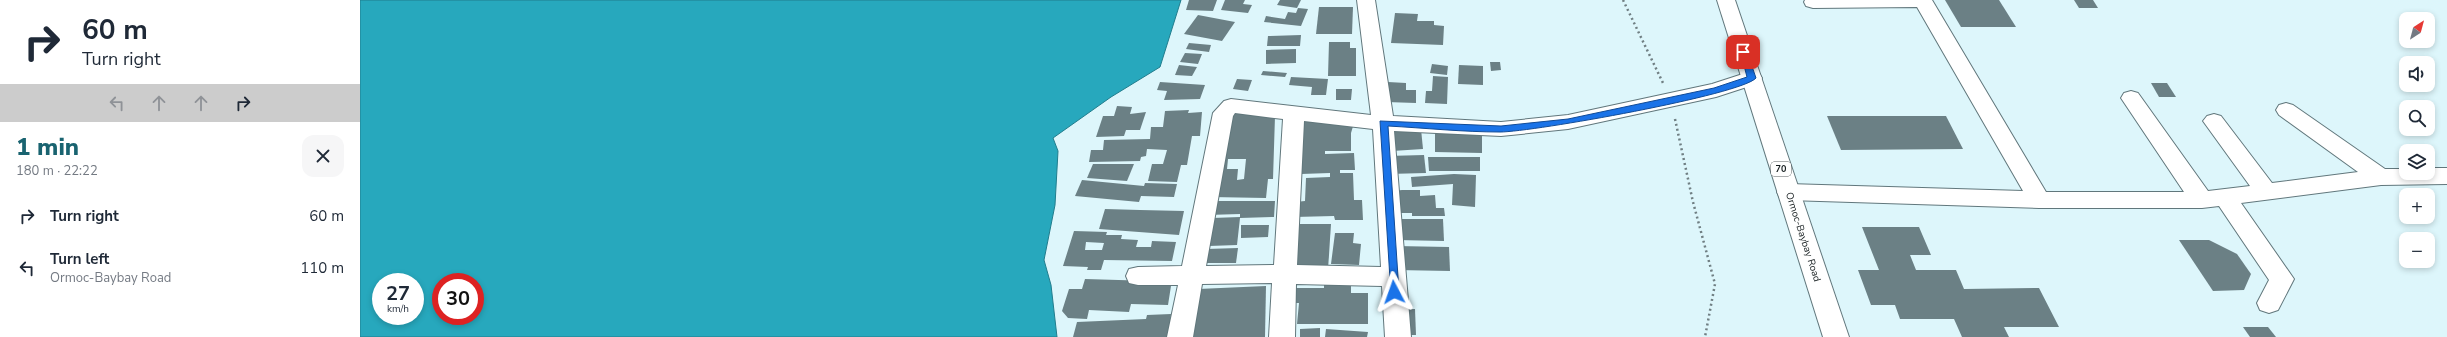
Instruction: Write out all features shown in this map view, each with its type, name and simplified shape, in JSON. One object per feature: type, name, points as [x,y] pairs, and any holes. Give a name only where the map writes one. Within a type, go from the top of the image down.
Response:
[{"type":"main road","points":[[1366,0],[1383,123],[1398,337]]},
{"type":"main road","name":"Ormoc-Baybay Road","points":[[1726,0],[1836,337]]},
{"type":"main road","points":[[1813,2],[1923,1],[2039,200]]},
{"type":"main road","points":[[1180,337],[1223,113],[1231,106],[1383,123],[1501,129],[1568,122],[1670,98],[1716,90],[1752,78]]},
{"type":"main road","points":[[2131,98],[2202,200]]},
{"type":"main road","points":[[2286,110],[2381,177]]},
{"type":"main road","points":[[1282,337],[1284,274],[1292,194],[1294,113]]},
{"type":"main road","points":[[2214,121],[2266,191]]},
{"type":"main road","points":[[1788,192],[2039,200],[2202,200],[2381,177],[2447,176]]},
{"type":"main road","points":[[2225,198],[2282,279],[2269,303]]},
{"type":"main road","points":[[1138,276],[1284,274],[1393,277]]},
{"type":"path","points":[[1623,0],[1670,98],[1693,202],[1715,284],[1705,337]]},
{"type":"water","points":[[360,0],[1181,0],[1160,67],[1111,97],[1053,138],[1058,151],[1055,205],[1044,260],[1051,285],[1057,337],[360,337]]},
{"type":"building","points":[[1189,0],[1217,0],[1213,11],[1186,10]]},
{"type":"building","points":[[1225,0],[1245,0],[1243,4],[1252,5],[1248,13],[1221,10]]},
{"type":"building","points":[[1280,0],[1301,0],[1297,8],[1277,5]]},
{"type":"building","points":[[1945,0],[1999,0],[2016,27],[1961,27]]},
{"type":"building","points":[[2074,0],[2093,0],[2098,8],[2079,8]]},
{"type":"building","points":[[1319,7],[1353,7],[1352,34],[1316,34]]},
{"type":"building","points":[[1298,8],[1308,9],[1301,26],[1264,22],[1266,16],[1285,19],[1288,12],[1296,13]]},
{"type":"building","points":[[1395,13],[1418,14],[1417,21],[1434,21],[1434,25],[1444,26],[1443,45],[1391,43]]},
{"type":"building","points":[[1198,15],[1235,22],[1222,41],[1184,34]]},
{"type":"building","points":[[1301,35],[1300,46],[1267,46],[1268,36]]},
{"type":"building","points":[[1329,42],[1350,42],[1350,48],[1356,48],[1356,76],[1328,76]]},
{"type":"building","points":[[1189,43],[1211,45],[1209,52],[1186,49]]},
{"type":"building","points":[[1296,49],[1296,63],[1266,64],[1266,50]]},
{"type":"building","points":[[1185,53],[1202,54],[1198,64],[1180,62]]},
{"type":"building","points":[[1490,62],[1500,62],[1501,70],[1491,71]]},
{"type":"building","points":[[1432,64],[1448,66],[1447,75],[1430,73]]},
{"type":"building","points":[[1179,65],[1197,67],[1192,76],[1175,75]]},
{"type":"building","points":[[1459,65],[1483,66],[1483,85],[1458,84]]},
{"type":"building","points":[[1263,71],[1287,73],[1285,77],[1261,75]]},
{"type":"building","points":[[1433,76],[1448,77],[1447,104],[1425,103],[1426,91],[1432,91]]},
{"type":"building","points":[[1291,77],[1328,79],[1326,95],[1311,95],[1312,87],[1289,85]]},
{"type":"building","points":[[1237,79],[1252,80],[1248,91],[1233,89]]},
{"type":"building","points":[[1160,82],[1205,85],[1200,99],[1164,100],[1167,91],[1157,90]]},
{"type":"building","points":[[1388,82],[1406,83],[1406,90],[1416,90],[1416,103],[1386,102]]},
{"type":"building","points":[[2151,83],[2167,83],[2176,97],[2159,97]]},
{"type":"building","points":[[1336,89],[1352,89],[1351,100],[1336,100]]},
{"type":"building","points":[[1117,106],[1132,107],[1130,114],[1146,112],[1140,130],[1126,130],[1124,136],[1096,137],[1103,116],[1114,116]]},
{"type":"building","points":[[1189,110],[1188,113],[1202,112],[1200,136],[1192,136],[1187,165],[1181,165],[1177,182],[1148,181],[1152,164],[1163,164],[1167,150],[1147,149],[1146,156],[1141,157],[1140,161],[1089,162],[1091,150],[1103,150],[1104,140],[1150,139],[1151,127],[1163,127],[1165,111]]},
{"type":"building","points":[[1231,112],[1275,116],[1273,179],[1268,179],[1266,198],[1211,197]],"holes":[[[1228,159],[1246,159],[1244,179],[1237,180],[1238,169],[1227,169]]]},
{"type":"building","points":[[1827,116],[1946,116],[1963,149],[1841,150]]},
{"type":"building","points":[[1303,117],[1354,123],[1351,133],[1351,151],[1325,151],[1325,154],[1354,153],[1355,170],[1340,170],[1340,173],[1353,173],[1354,200],[1362,200],[1363,220],[1335,220],[1334,216],[1294,217],[1295,202],[1305,201],[1306,178],[1330,177],[1330,173],[1301,174]]},
{"type":"building","points":[[1421,129],[1423,149],[1392,151],[1391,131]]},
{"type":"building","points":[[1435,132],[1482,133],[1482,153],[1435,152]]},
{"type":"building","points":[[1424,155],[1426,173],[1388,174],[1387,156]]},
{"type":"building","points":[[1428,157],[1480,157],[1480,171],[1429,171]]},
{"type":"building","points":[[1093,164],[1134,164],[1127,181],[1087,178]]},
{"type":"building","points":[[1454,174],[1476,175],[1475,207],[1452,205],[1453,184],[1412,187],[1411,177]]},
{"type":"building","points":[[1082,180],[1144,186],[1145,183],[1177,184],[1174,197],[1141,196],[1139,202],[1075,196]]},
{"type":"building","points":[[1420,190],[1420,196],[1435,195],[1436,208],[1444,208],[1445,216],[1412,216],[1412,213],[1394,213],[1393,191]]},
{"type":"building","points":[[1209,201],[1275,201],[1274,217],[1240,218],[1237,245],[1209,246],[1212,218],[1240,217],[1240,214],[1207,215]]},
{"type":"building","points":[[1105,209],[1184,211],[1179,235],[1099,229]]},
{"type":"building","points":[[1396,219],[1443,219],[1444,241],[1396,240]]},
{"type":"building","points":[[1295,224],[1331,224],[1328,270],[1295,267]]},
{"type":"building","points":[[1241,225],[1269,225],[1268,237],[1241,238]]},
{"type":"building","points":[[1862,227],[1919,227],[1931,255],[1910,255],[1916,270],[1956,270],[1964,289],[2039,288],[2059,327],[2004,327],[2009,337],[1962,337],[1954,319],[1900,319],[1895,305],[1871,305],[1858,270],[1879,270]]},
{"type":"building","points":[[1074,231],[1107,232],[1106,235],[1122,235],[1121,239],[1138,240],[1136,247],[1151,247],[1152,241],[1176,242],[1172,261],[1104,260],[1101,270],[1087,270],[1088,267],[1063,266]],"holes":[[[1086,242],[1104,243],[1102,250],[1085,250]]]},
{"type":"building","points":[[1335,233],[1354,233],[1353,243],[1361,244],[1359,265],[1331,264]]},
{"type":"building","points":[[2179,240],[2209,240],[2237,254],[2251,274],[2244,290],[2213,291]]},
{"type":"building","points":[[1396,246],[1449,247],[1450,271],[1396,270]]},
{"type":"building","points":[[1238,248],[1236,263],[1204,263],[1206,249]]},
{"type":"building","points":[[1085,279],[1152,281],[1151,285],[1171,286],[1168,305],[1131,304],[1129,312],[1089,310],[1087,319],[1068,318],[1062,311],[1069,289],[1082,289]]},
{"type":"building","points":[[1324,284],[1351,284],[1351,293],[1368,293],[1368,324],[1297,324],[1299,303],[1295,303],[1296,288],[1324,288]]},
{"type":"building","points":[[1266,286],[1265,337],[1188,337],[1198,289]]},
{"type":"building","points":[[1400,309],[1415,309],[1416,335],[1400,335]]},
{"type":"building","points":[[1171,314],[1169,337],[1073,337],[1077,322],[1146,319],[1147,315]]},
{"type":"building","points":[[2243,327],[2268,327],[2276,337],[2250,337]]},
{"type":"building","points":[[1320,328],[1320,337],[1300,337],[1300,329]]},
{"type":"building","points":[[1326,329],[1368,332],[1367,337],[1325,337]]},
{"type":"route","points":[[1394,292],[1383,123],[1501,129],[1568,122],[1670,98],[1716,90],[1752,78],[1743,52]]}]
